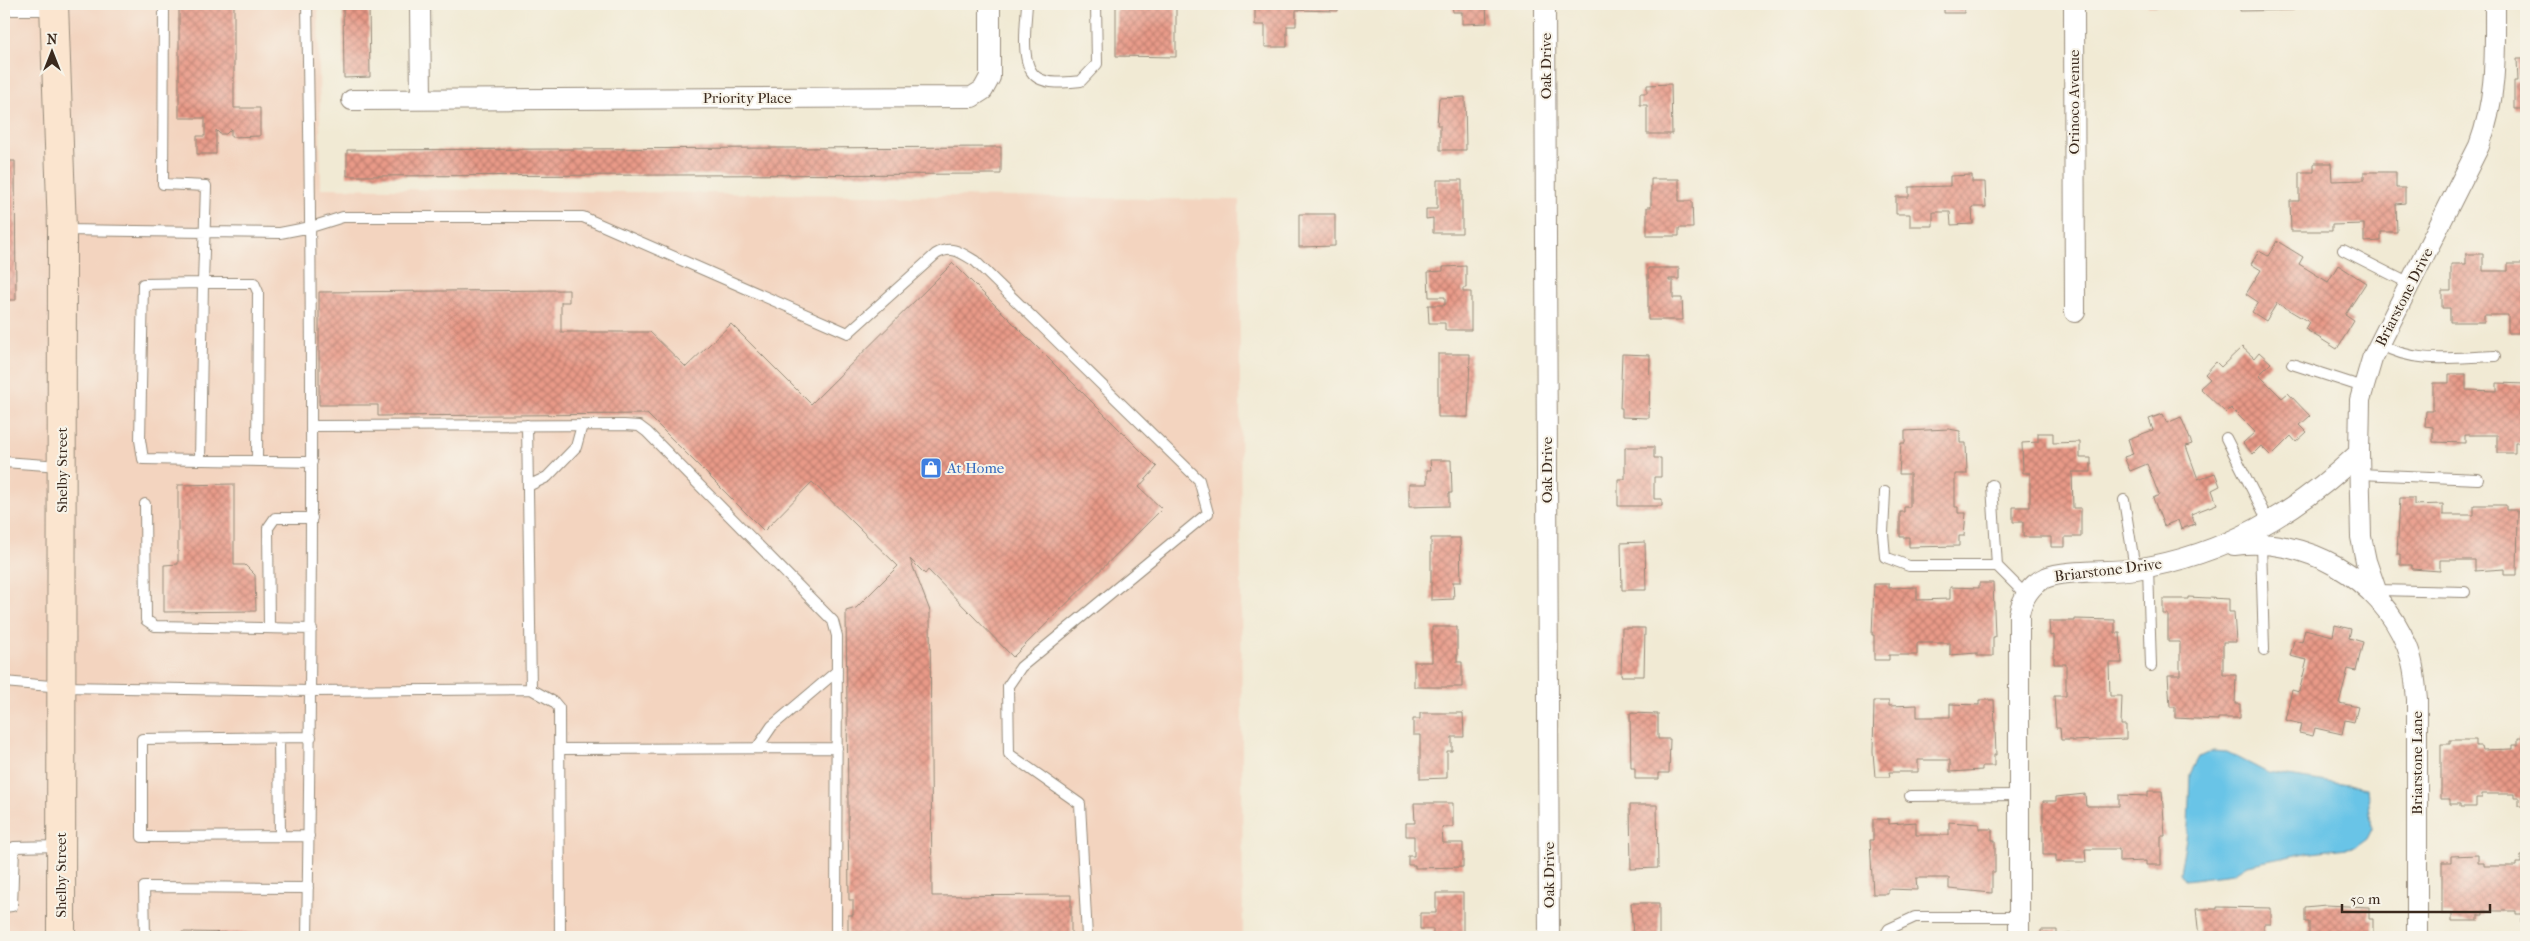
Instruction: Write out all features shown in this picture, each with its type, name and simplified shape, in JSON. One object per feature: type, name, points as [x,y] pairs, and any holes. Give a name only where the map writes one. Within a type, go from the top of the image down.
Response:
[{"type":"street","points":[[420,4],[421,99]]},
{"type":"street","name":"Priority Place","points":[[352,100],[972,97],[983,90],[990,77],[990,4]]},
{"type":"street","name":"Oak Drive","points":[[1545,4],[1549,937]]},
{"type":"street","name":"Orinoco Avenue","points":[[2074,4],[2075,312]]},
{"type":"street","name":"Briarstone Drive","points":[[2026,595],[2036,584],[2050,577],[2142,568],[2220,546],[2269,523],[2312,496],[2359,453],[2359,415],[2363,387],[2380,344],[2479,146],[2487,125],[2494,83],[2495,4]]},
{"type":"street","name":"Shelby Street","points":[[54,7],[62,230],[61,937]]},
{"type":"street","name":"Briarstone Lane","points":[[2359,453],[2361,537],[2366,561],[2378,594],[2407,646],[2415,680],[2417,937]]},
{"type":"street","name":"Briarstone Lane","points":[[2220,546],[2261,544],[2290,547],[2330,562],[2378,594]]},
{"type":"street","points":[[2019,927],[2019,614],[2026,595]]},
{"type":"lane","points":[[164,4],[163,184],[206,186],[200,460]]},
{"type":"lane","points":[[307,937],[312,691],[311,228],[308,4]]},
{"type":"lane","points":[[1027,4],[1026,62],[1038,78],[1056,82],[1081,81],[1097,64],[1096,4]]},
{"type":"lane","points":[[4,10],[54,7]]},
{"type":"lane","points":[[62,230],[280,233],[311,228],[342,217],[583,217],[848,333],[936,254],[945,249],[955,249],[974,261],[1199,480],[1208,514],[1021,667],[1008,686],[1009,754],[1080,804],[1087,937]]},
{"type":"lane","points":[[2343,250],[2410,284]]},
{"type":"lane","points":[[257,461],[258,292],[254,283],[143,284],[140,440],[143,459],[312,462]]},
{"type":"lane","points":[[2380,344],[2396,353],[2410,357],[2495,356]]},
{"type":"lane","points":[[2292,364],[2363,387]]},
{"type":"lane","points":[[527,425],[531,689]]},
{"type":"lane","points":[[311,426],[582,425],[638,426],[647,432],[833,621],[837,636],[836,937]]},
{"type":"lane","points":[[528,486],[547,477],[576,447],[582,425]]},
{"type":"lane","points":[[2226,438],[2269,523]]},
{"type":"lane","points":[[4,462],[62,466]]},
{"type":"lane","points":[[2359,474],[2478,479]]},
{"type":"lane","points":[[1992,485],[1997,566],[2026,595]]},
{"type":"lane","points":[[1885,492],[1883,533],[1885,557],[1909,566],[1997,566]]},
{"type":"lane","points":[[2124,500],[2142,568],[2151,666]]},
{"type":"lane","points":[[145,504],[146,620],[155,626],[312,629]]},
{"type":"lane","points":[[269,628],[268,528],[275,518],[312,518]]},
{"type":"lane","points":[[2261,544],[2264,650]]},
{"type":"lane","points":[[2378,594],[2464,592]]},
{"type":"lane","points":[[756,748],[772,726],[837,671]]},
{"type":"lane","points":[[4,682],[62,687],[312,691],[531,689],[554,702],[559,708],[560,937]]},
{"type":"lane","points":[[309,836],[142,838],[142,738],[311,737]]},
{"type":"lane","points":[[279,738],[280,836]]},
{"type":"lane","points":[[559,749],[836,748]]},
{"type":"lane","points":[[1910,796],[2019,795]]},
{"type":"lane","points":[[4,907],[12,906],[14,847],[61,846]]},
{"type":"lane","points":[[145,937],[144,887],[308,888]]},
{"type":"lane","points":[[1884,937],[1889,928],[1915,917],[2019,927]]},
{"type":"shaded area","points":[[4,4],[318,4],[321,188],[1239,200],[1243,937],[4,937]]},
{"type":"water","points":[[2212,751],[2227,752],[2268,773],[2367,788],[2372,829],[2367,839],[2356,847],[2311,852],[2247,865],[2233,874],[2185,880],[2180,873],[2188,826],[2190,774],[2199,757]]},
{"type":"building","points":[[179,4],[234,4],[234,108],[260,108],[260,136],[231,137],[231,129],[226,134],[220,134],[216,130],[216,154],[197,154],[197,136],[205,136],[205,118],[179,118]]},
{"type":"building","points":[[343,4],[369,4],[370,77],[344,78]]},
{"type":"building","points":[[1108,4],[1176,4],[1176,57],[1116,56],[1116,6]]},
{"type":"building","points":[[1255,4],[1338,4],[1338,11],[1296,10],[1296,26],[1287,26],[1287,47],[1265,47],[1265,25],[1255,25]]},
{"type":"building","points":[[1452,4],[1486,4],[1487,23],[1462,24],[1462,12],[1453,12]]},
{"type":"building","points":[[1944,4],[1964,4],[1964,13],[1944,13]]},
{"type":"building","points":[[2148,4],[2161,4],[2161,5],[2148,6]]},
{"type":"building","points":[[2240,4],[2301,4],[2301,7],[2294,7],[2294,10],[2240,11]]},
{"type":"building","points":[[2517,59],[2526,59],[2526,112],[2524,109],[2514,109],[2514,81],[2518,81]]},
{"type":"building","points":[[1671,84],[1672,134],[1647,134],[1647,105],[1640,105],[1640,93],[1647,93],[1647,85]]},
{"type":"building","points":[[1465,97],[1466,150],[1440,150],[1440,125],[1437,125],[1439,98]]},
{"type":"building","points":[[1001,147],[1001,174],[347,176],[347,150]]},
{"type":"building","points":[[4,161],[15,161],[16,300],[4,300]]},
{"type":"building","points":[[2314,163],[2331,163],[2332,181],[2364,180],[2364,172],[2396,172],[2396,188],[2405,188],[2405,203],[2396,204],[2397,232],[2381,232],[2381,241],[2364,242],[2364,224],[2332,225],[2332,231],[2291,231],[2290,201],[2299,201],[2299,172],[2314,172]]},
{"type":"building","points":[[1972,175],[1972,182],[1985,182],[1986,207],[1972,207],[1973,224],[1951,225],[1950,212],[1933,212],[1933,226],[1910,226],[1910,214],[1896,214],[1896,197],[1909,197],[1909,187],[1950,186],[1950,176]]},
{"type":"building","points":[[1651,179],[1679,179],[1679,201],[1692,201],[1693,228],[1679,228],[1679,236],[1647,236],[1647,207],[1651,207]]},
{"type":"building","points":[[1437,180],[1462,180],[1462,233],[1433,233],[1433,218],[1426,219],[1426,209],[1437,209]]},
{"type":"building","points":[[1299,214],[1335,214],[1335,246],[1299,247]]},
{"type":"building","points":[[2277,241],[2303,257],[2299,264],[2328,282],[2338,265],[2366,283],[2345,315],[2354,321],[2337,349],[2305,329],[2309,322],[2277,303],[2266,321],[2252,312],[2258,302],[2246,294],[2261,270],[2251,264],[2259,251],[2268,256]]},
{"type":"building","points":[[2466,254],[2483,254],[2483,271],[2508,271],[2508,264],[2526,264],[2526,333],[2508,333],[2508,315],[2484,315],[2484,322],[2450,322],[2450,308],[2442,308],[2442,291],[2451,291],[2451,264],[2466,264]]},
{"type":"building","points":[[953,263],[1157,467],[1139,487],[1162,509],[1013,657],[928,570],[925,574],[910,559],[930,611],[932,896],[1071,895],[1071,937],[848,937],[848,915],[853,915],[853,900],[849,900],[846,611],[856,608],[898,566],[812,482],[764,531],[647,414],[378,416],[378,405],[319,405],[319,292],[569,290],[569,302],[561,302],[561,332],[650,332],[686,367],[731,324],[811,404]]},
{"type":"building","points":[[1466,266],[1466,288],[1463,288],[1463,292],[1471,292],[1471,330],[1445,330],[1445,323],[1429,323],[1428,305],[1445,305],[1445,297],[1429,297],[1428,272],[1443,271],[1443,267]]},
{"type":"building","points":[[1648,268],[1679,268],[1679,279],[1669,279],[1669,281],[1673,281],[1673,298],[1682,298],[1683,320],[1648,320]]},
{"type":"building","points":[[2242,347],[2254,358],[2259,352],[2271,363],[2259,375],[2282,398],[2288,393],[2310,416],[2300,425],[2307,432],[2296,442],[2291,436],[2271,456],[2261,446],[2253,454],[2243,443],[2255,432],[2231,408],[2226,413],[2200,388],[2210,379],[2205,374],[2216,362],[2221,367]]},
{"type":"building","points":[[1438,354],[1470,354],[1468,417],[1438,417]]},
{"type":"building","points":[[1622,354],[1650,355],[1649,418],[1622,417],[1622,408],[1620,408]]},
{"type":"building","points":[[2449,374],[2466,374],[2466,390],[2497,391],[2497,383],[2526,384],[2526,443],[2515,443],[2515,453],[2497,453],[2497,435],[2465,435],[2465,443],[2433,442],[2433,427],[2425,426],[2426,411],[2433,411],[2433,383],[2449,383]]},
{"type":"building","points":[[2163,414],[2167,423],[2181,417],[2192,444],[2186,446],[2198,479],[2215,473],[2220,486],[2212,490],[2217,504],[2191,514],[2195,524],[2181,529],[2178,520],[2164,526],[2153,498],[2159,495],[2147,464],[2130,471],[2124,457],[2133,454],[2128,439],[2153,430],[2149,419]]},
{"type":"building","points":[[1949,429],[1960,431],[1960,443],[1966,443],[1967,474],[1955,474],[1955,507],[1958,507],[1958,513],[1966,513],[1964,536],[1959,536],[1959,546],[1909,547],[1909,537],[1900,537],[1900,512],[1904,512],[1904,507],[1910,507],[1910,474],[1899,474],[1901,443],[1905,443],[1905,431]]},
{"type":"building","points":[[2038,433],[2053,433],[2053,443],[2080,442],[2080,458],[2091,458],[2091,472],[2072,472],[2073,508],[2081,508],[2081,537],[2065,537],[2065,547],[2051,547],[2051,537],[2023,537],[2023,522],[2013,522],[2013,507],[2030,507],[2030,473],[2023,473],[2022,443],[2038,442]]},
{"type":"building","points":[[1625,447],[1654,447],[1654,458],[1661,458],[1661,477],[1654,477],[1654,499],[1662,499],[1662,506],[1618,506],[1618,479],[1625,479]]},
{"type":"building","points":[[1430,460],[1451,460],[1452,493],[1449,493],[1449,506],[1409,507],[1409,484],[1427,484],[1427,470],[1431,470]]},
{"type":"building","points":[[234,484],[234,565],[245,565],[255,575],[256,611],[164,612],[164,565],[178,564],[178,485]]},
{"type":"building","points":[[2400,498],[2414,498],[2414,505],[2443,504],[2443,515],[2474,515],[2474,505],[2506,505],[2506,510],[2518,510],[2517,575],[2504,575],[2504,569],[2475,571],[2475,560],[2440,560],[2440,571],[2412,569],[2412,565],[2400,565],[2400,554],[2397,554]]},
{"type":"building","points":[[5,521],[6,599],[4,599]]},
{"type":"building","points":[[1431,538],[1460,538],[1461,582],[1453,582],[1454,599],[1431,600]]},
{"type":"building","points":[[1645,542],[1646,590],[1622,590],[1621,543]]},
{"type":"building","points":[[1979,583],[1993,583],[1995,637],[1993,637],[1993,656],[1977,656],[1977,653],[1950,655],[1950,643],[1917,643],[1917,655],[1889,655],[1889,660],[1874,660],[1874,635],[1872,635],[1874,584],[1889,584],[1889,588],[1917,587],[1917,600],[1950,599],[1950,587],[1979,588]]},
{"type":"building","points":[[2188,597],[2229,599],[2229,612],[2234,612],[2236,642],[2223,642],[2223,675],[2236,675],[2235,704],[2240,704],[2240,718],[2218,718],[2218,720],[2175,718],[2175,707],[2170,707],[2168,675],[2180,675],[2180,642],[2168,642],[2168,614],[2163,614],[2163,599],[2188,599]]},
{"type":"building","points":[[2074,619],[2115,620],[2115,633],[2120,633],[2122,663],[2109,663],[2110,696],[2122,696],[2121,725],[2126,725],[2126,739],[2061,740],[2060,728],[2056,728],[2054,696],[2066,696],[2066,664],[2054,664],[2054,635],[2050,636],[2049,621],[2074,621]]},
{"type":"building","points":[[2335,625],[2351,629],[2349,638],[2363,642],[2356,671],[2348,669],[2339,703],[2358,707],[2354,722],[2345,720],[2342,734],[2315,728],[2313,736],[2299,733],[2301,724],[2285,720],[2292,690],[2299,692],[2307,660],[2290,656],[2294,640],[2302,642],[2305,629],[2333,636]]},
{"type":"building","points":[[1432,627],[1457,627],[1457,662],[1462,662],[1462,687],[1414,687],[1414,662],[1432,662]]},
{"type":"building","points":[[1622,628],[1645,628],[1644,676],[1621,676]]},
{"type":"building","points":[[1979,700],[1994,700],[1996,755],[1994,755],[1994,766],[1982,766],[1982,770],[1950,772],[1950,760],[1918,760],[1918,772],[1889,772],[1890,777],[1875,777],[1873,752],[1874,701],[1889,701],[1889,706],[1917,705],[1917,717],[1950,717],[1950,704],[1979,705]]},
{"type":"building","points":[[1420,713],[1463,713],[1464,737],[1452,737],[1452,751],[1447,751],[1447,778],[1420,779],[1420,735],[1413,735],[1413,719],[1420,719]]},
{"type":"building","points":[[1630,713],[1658,714],[1658,739],[1670,739],[1669,773],[1659,773],[1659,779],[1635,779],[1635,768],[1631,768]]},
{"type":"building","points":[[2518,738],[2526,738],[2526,806],[2519,806],[2519,798],[2514,798],[2514,794],[2482,794],[2482,798],[2476,798],[2476,807],[2460,807],[2460,804],[2450,804],[2450,799],[2441,799],[2441,744],[2450,744],[2450,740],[2476,740],[2476,746],[2481,746],[2482,750],[2513,749],[2513,745],[2518,745]]},
{"type":"building","points":[[2148,791],[2162,791],[2165,836],[2161,836],[2161,865],[2146,865],[2146,861],[2119,862],[2119,849],[2085,849],[2086,862],[2056,862],[2056,855],[2043,855],[2043,801],[2056,801],[2056,797],[2085,794],[2086,806],[2119,806],[2119,795],[2148,796]]},
{"type":"building","points":[[1414,803],[1453,803],[1453,827],[1442,827],[1443,843],[1463,843],[1463,867],[1415,868],[1415,865],[1408,865],[1408,856],[1414,856],[1414,836],[1406,836],[1406,823],[1415,823]]},
{"type":"building","points":[[1630,805],[1657,805],[1658,868],[1631,869]]},
{"type":"building","points":[[1873,819],[1889,819],[1889,824],[1916,822],[1916,835],[1949,835],[1949,822],[1979,824],[1979,829],[1992,829],[1992,840],[1995,840],[1995,872],[1992,872],[1992,893],[1949,889],[1949,878],[1916,878],[1917,890],[1888,889],[1888,894],[1873,894],[1870,840],[1873,840]]},
{"type":"building","points":[[2478,855],[2478,863],[2484,863],[2484,866],[2516,866],[2516,863],[2521,863],[2521,856],[2526,856],[2526,922],[2522,922],[2522,914],[2516,914],[2516,911],[2483,911],[2483,915],[2478,915],[2478,921],[2452,921],[2452,914],[2442,914],[2442,862],[2451,862],[2451,856]]},
{"type":"building","points":[[1436,893],[1463,893],[1463,934],[1468,934],[1468,937],[1433,937],[1433,929],[1420,929],[1420,913],[1436,913]]},
{"type":"building","points":[[1631,903],[1659,903],[1659,937],[1633,937]]},
{"type":"building","points":[[2326,905],[2369,907],[2369,919],[2373,919],[2373,937],[2309,937],[2309,922],[2305,922],[2305,907]]},
{"type":"building","points":[[2217,907],[2271,908],[2271,924],[2264,924],[2264,937],[2199,937],[2196,909],[2217,909]]},
{"type":"building","points":[[2041,930],[2057,930],[2057,935],[2084,933],[2084,937],[2041,937]]},
{"type":"building","points":[[182,932],[253,933],[253,937],[182,937]]},
{"type":"building","points":[[2117,933],[2133,933],[2133,935],[2147,935],[2147,937],[2117,937]]},
{"type":"place","name":"At Home","points":[[931,468]]}]
